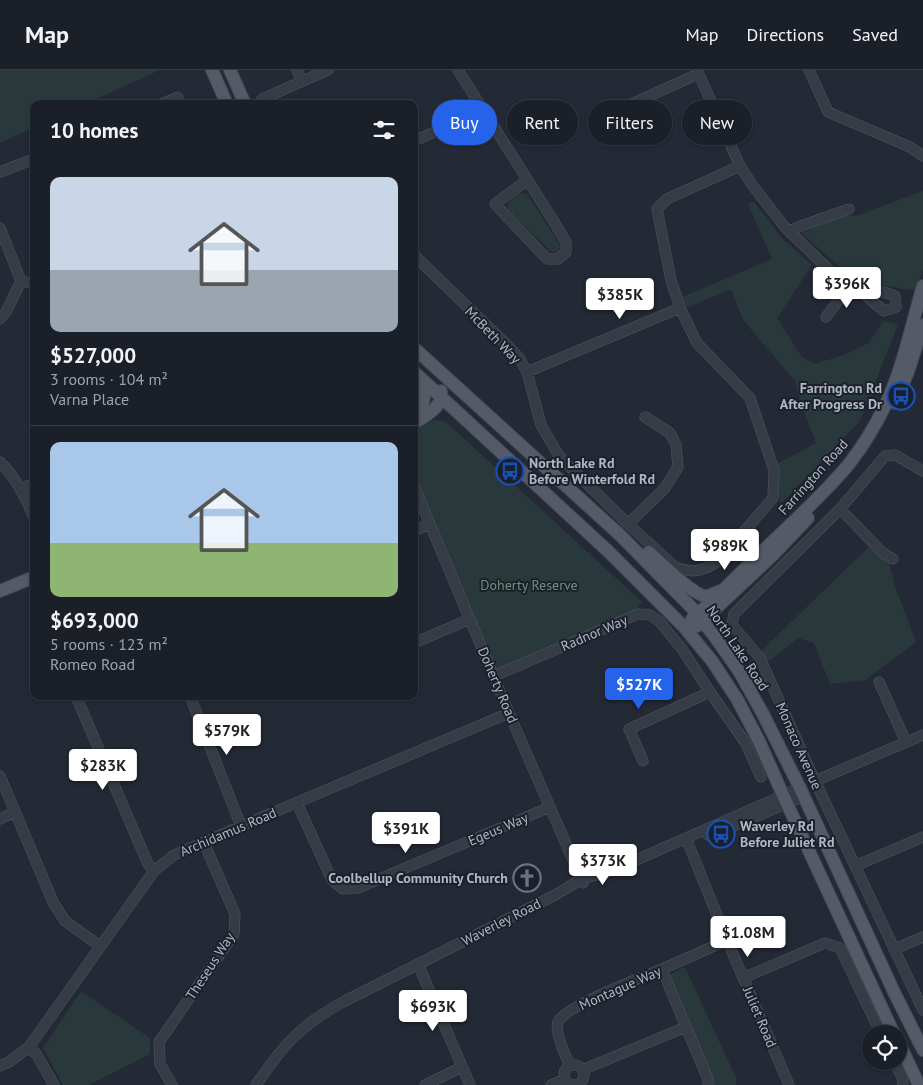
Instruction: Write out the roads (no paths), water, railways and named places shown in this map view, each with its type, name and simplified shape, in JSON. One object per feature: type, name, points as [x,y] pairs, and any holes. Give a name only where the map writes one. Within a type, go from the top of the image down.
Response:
[{"type":"main road","points":[[212,70],[225,100]]},
{"type":"main road","points":[[230,70],[243,100]]},
{"type":"main road","name":"Farrington Road","points":[[700,618],[850,463],[868,436],[891,391],[913,356],[923,286]]},
{"type":"main road","name":"Farrington Road","points":[[687,629],[775,553],[846,477],[861,458],[902,388],[923,325]]},
{"type":"main road","name":"North Lake Road","points":[[418,352],[620,535],[700,618],[715,637],[747,684],[763,714],[802,792],[894,992],[923,1050]]},
{"type":"main road","points":[[422,412],[439,403],[441,397],[439,372]]},
{"type":"main road","name":"North Lake Road","points":[[418,376],[610,553],[687,629],[712,661],[746,715],[759,740],[890,1025]]},
{"type":"main road","points":[[418,378],[424,398],[422,412]]},
{"type":"main road","points":[[441,397],[462,393]]},
{"type":"main road","points":[[422,412],[445,413],[472,426]]},
{"type":"main road","points":[[620,535],[636,540],[691,590],[706,596],[712,595],[723,588],[784,531]]},
{"type":"main road","points":[[715,637],[715,627],[720,612],[763,569],[775,553]]},
{"type":"main road","points":[[0,591],[30,579]]},
{"type":"main road","points":[[0,598],[30,586]]},
{"type":"main road","points":[[907,1061],[918,1085]]},
{"type":"street","points":[[298,70],[302,81]]},
{"type":"street","points":[[262,99],[328,70]]},
{"type":"street","points":[[458,70],[476,100]]},
{"type":"street","points":[[810,70],[828,112],[910,146],[923,156]]},
{"type":"street","points":[[638,100],[697,72],[740,166],[753,186],[789,231],[833,274],[849,286],[860,291]]},
{"type":"street","points":[[171,100],[178,97]]},
{"type":"street","points":[[497,132],[528,180],[566,242],[566,252],[558,259],[547,259],[495,204],[528,180]]},
{"type":"street","points":[[418,140],[432,134]]},
{"type":"street","points":[[0,172],[30,161]]},
{"type":"street","points":[[527,372],[542,428],[558,456],[675,567],[693,571],[712,565],[719,560],[773,498],[774,470],[750,398],[697,343],[680,308],[671,280],[657,209],[667,199],[740,166]]},
{"type":"street","points":[[789,231],[849,209]]},
{"type":"street","points":[[0,228],[21,280],[6,312],[0,319]]},
{"type":"street","name":"McBeth Way","points":[[418,259],[508,346],[520,359],[527,372],[680,308]]},
{"type":"street","points":[[21,280],[30,283]]},
{"type":"street","points":[[826,317],[849,286]]},
{"type":"street","points":[[628,524],[665,488],[678,467],[676,445],[670,433],[645,417]]},
{"type":"street","name":"Monaco Avenue","points":[[923,471],[895,456],[885,456],[840,509],[734,614],[732,625],[760,658],[815,781],[923,1010]]},
{"type":"street","points":[[0,462],[10,472],[21,489],[30,508]]},
{"type":"street","points":[[21,489],[30,485]]},
{"type":"street","name":"Doherty Road","points":[[418,496],[508,713],[582,881]]},
{"type":"street","points":[[840,509],[883,553],[894,559]]},
{"type":"street","points":[[418,529],[430,524]]},
{"type":"street","name":"Radnor Way","points":[[494,676],[638,614],[650,616],[660,621],[682,649],[745,742],[761,777]]},
{"type":"street","points":[[418,640],[470,619]]},
{"type":"street","points":[[879,682],[906,742]]},
{"type":"street","points":[[643,761],[629,729],[710,692]]},
{"type":"street","points":[[78,700],[148,864],[154,871]]},
{"type":"street","points":[[192,700],[241,826]]},
{"type":"street","name":"Archidamus Road","points":[[0,1066],[9,1062],[29,1047],[154,871],[174,856],[508,713]]},
{"type":"street","points":[[815,781],[923,735]]},
{"type":"street","points":[[0,776],[52,902],[65,921],[100,946]]},
{"type":"street","name":"Waverley Road","points":[[261,1085],[294,1043],[332,1014],[567,888],[582,881],[604,879],[687,841],[740,823],[802,792]]},
{"type":"street","name":"Egeus Way","points":[[297,803],[332,880],[343,889],[358,888],[550,807]]},
{"type":"street","points":[[0,818],[15,812]]},
{"type":"street","points":[[855,866],[923,837]]},
{"type":"street","name":"Juliet Road","points":[[687,841],[789,1085]]},
{"type":"street","name":"Theseus Way","points":[[172,1085],[160,1064],[159,1042],[234,934],[235,914],[204,843]]},
{"type":"street","points":[[894,949],[923,937]]},
{"type":"street","name":"Montague Way","points":[[570,1066],[557,1030],[561,1018],[582,1004],[727,940]]},
{"type":"street","points":[[743,978],[825,943],[840,948],[877,1025]]},
{"type":"street","points":[[419,967],[470,1085]]},
{"type":"street","name":"Waverley Road","points":[[256,1085],[279,1053],[296,1034],[310,1023],[345,1001],[419,967]]},
{"type":"street","points":[[662,969],[708,1079],[708,1085]]},
{"type":"street","points":[[582,1070],[686,1027]]},
{"type":"street","points":[[29,1047],[37,1054],[54,1085]]},
{"type":"street","points":[[570,1066],[578,1066],[582,1070],[583,1078],[578,1084],[569,1083],[565,1079],[565,1071],[570,1066]]},
{"type":"street","points":[[425,1085],[462,1067]]},
{"type":"street","points":[[898,1070],[903,1085]]},
{"type":"street","points":[[552,1085],[565,1079]]},
{"type":"place","name":"Farrington Rd After Progress Dr","points":[[901,396]]},
{"type":"place","name":"North Lake Rd Before Winterfold Rd","points":[[510,471]]},
{"type":"place","name":"Waverley Rd Before Juliet Rd","points":[[721,834]]},
{"type":"place","name":"Coolbellup Community Church","points":[[527,878]]},
{"type":"park label","name":"Doherty Reserve","points":[[529,585]]}]
